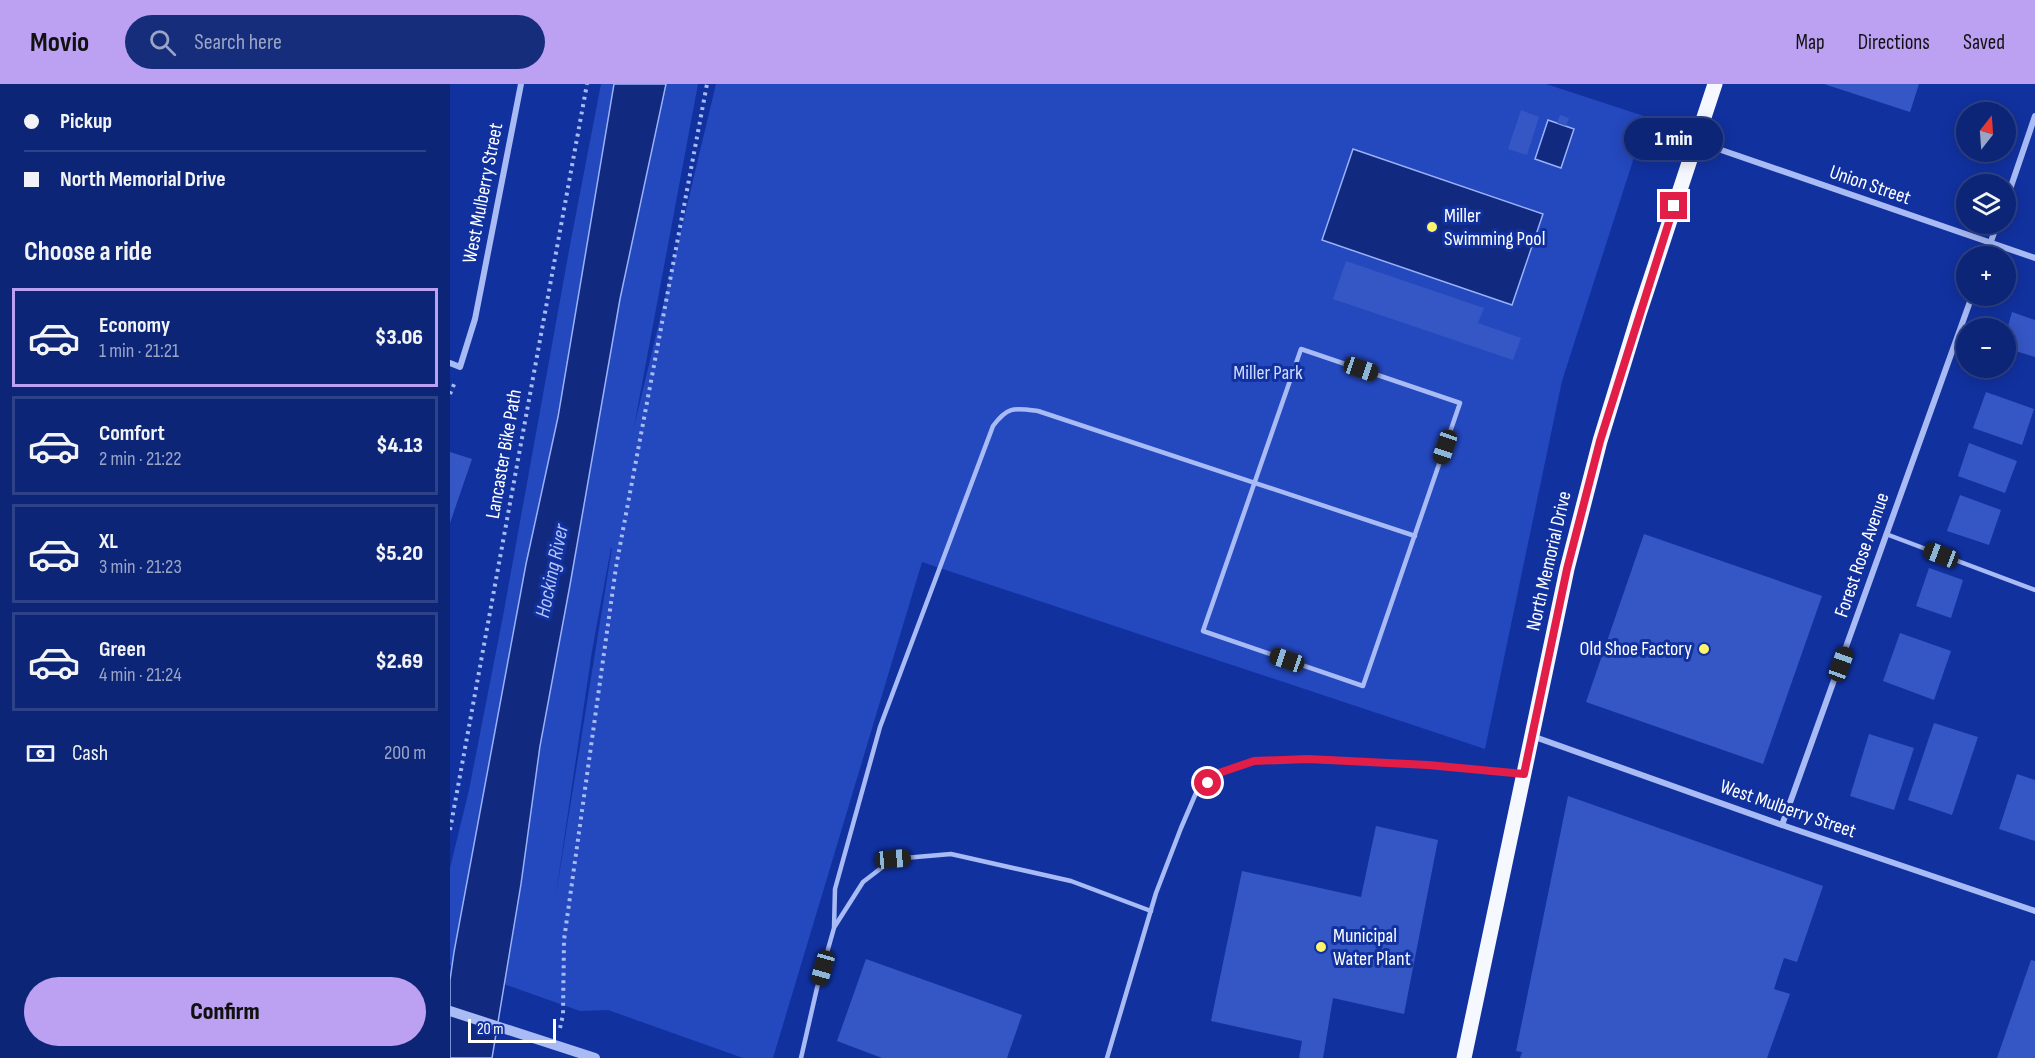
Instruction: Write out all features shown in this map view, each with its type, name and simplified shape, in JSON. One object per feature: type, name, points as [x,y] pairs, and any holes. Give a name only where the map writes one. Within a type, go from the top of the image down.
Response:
[{"type":"main road","name":"North Memorial Drive","points":[[1464,1058],[1567,569],[1600,441],[1639,314],[1715,84]]},
{"type":"street","name":"West Mulberry Street","points":[[450,363],[460,367],[476,319],[521,84]]},
{"type":"street","points":[[2015,174],[2035,116]]},
{"type":"street","name":"Union Street","points":[[1695,142],[2035,258]]},
{"type":"street","points":[[1990,246],[1994,234]]},
{"type":"street","name":"Forest Rose Avenue","points":[[1782,825],[1968,306]]},
{"type":"street","name":"West Mulberry Street","points":[[1532,736],[1782,825],[2035,911]]},
{"type":"street","points":[[450,1011],[595,1058]]},
{"type":"lane","points":[[1301,349],[1460,403],[1363,686],[1203,631],[1255,482],[1301,349]]},
{"type":"lane","points":[[801,1058],[834,928],[835,889],[880,727],[993,426],[1002,414],[1017,408],[1038,411],[1414,536]]},
{"type":"lane","points":[[1886,534],[2035,590]]},
{"type":"lane","points":[[1107,1058],[1164,871],[1196,793],[1219,773],[1254,761],[1308,759],[1428,765],[1524,774]]},
{"type":"lane","points":[[834,928],[863,882],[893,859],[951,854],[1071,881],[1151,911]]},
{"type":"path","name":"Lancaster Bike Path","points":[[450,830],[587,84]]},
{"type":"path","points":[[563,1015],[564,940],[616,567],[707,84]]},
{"type":"green space","name":"Miller Park","points":[[601,84],[698,84],[634,427],[716,84],[1546,84],[1647,117],[1562,381],[1485,749],[922,562],[773,1058],[743,1058],[608,1010],[580,1011],[450,965],[450,868],[469,790],[503,616]],"holes":[[[612,548],[555,900],[592,651]]]},
{"type":"water","name":"Hocking River","points":[[614,84],[666,84],[620,299],[540,746],[521,884],[492,1058],[450,1058],[450,980],[454,952],[526,564],[558,417]]},
{"type":"water","points":[[1548,120],[1574,129],[1561,168],[1535,159]]},
{"type":"water","name":"Miller Swimming Pool","points":[[1353,149],[1543,214],[1512,305],[1322,240]]},
{"type":"building","points":[[1824,84],[1919,84],[1910,112]]},
{"type":"building","points":[[1521,110],[1539,117],[1527,155],[1508,149]]},
{"type":"building","points":[[1560,115],[1569,118],[1566,126],[1557,123]]},
{"type":"building","points":[[1346,261],[1484,308],[1478,323],[1521,338],[1513,360],[1333,299]]},
{"type":"building","points":[[2012,312],[2035,320],[2035,357],[2016,351],[2016,318],[2010,318]]},
{"type":"building","points":[[1986,392],[2034,409],[2022,445],[1973,428]]},
{"type":"building","points":[[1969,443],[2017,461],[2005,493],[1958,476]]},
{"type":"building","points":[[450,452],[472,459],[450,523]]},
{"type":"building","points":[[1960,495],[2001,510],[1989,545],[1947,531]]},
{"type":"building","name":"Old Shoe Factory","points":[[1644,534],[1822,596],[1763,764],[1586,702]]},
{"type":"building","points":[[1929,568],[1963,580],[1951,618],[1916,606]]},
{"type":"building","points":[[1900,633],[1951,651],[1934,700],[1883,681]]},
{"type":"building","points":[[1934,723],[1978,737],[1952,815],[1908,800]]},
{"type":"building","points":[[1869,734],[1914,748],[1894,810],[1850,796]]},
{"type":"building","points":[[2017,774],[2035,780],[2035,841],[1999,829]]},
{"type":"building","points":[[1568,796],[1823,886],[1797,962],[1784,958],[1774,989],[1790,994],[1767,1058],[1520,1058],[1522,1052],[1516,1051]]},
{"type":"building","name":"Municipal Water Plant","points":[[1376,826],[1438,840],[1404,1014],[1333,998],[1323,1058],[1299,1058],[1302,1041],[1211,1021],[1242,871],[1361,897]]},
{"type":"building","points":[[866,959],[1022,1015],[1007,1058],[882,1058],[837,1041]]},
{"type":"building","points":[[2031,960],[2035,961],[2035,1058],[1997,1058]]},
{"type":"place","name":"Miller Swimming Pool","points":[[1432,227]]},
{"type":"place","name":"Old Shoe Factory","points":[[1704,649]]},
{"type":"place","name":"Municipal Water Plant","points":[[1321,947]]},
{"type":"route","points":[[1208,783],[1219,773],[1254,761],[1308,759],[1428,765],[1524,774],[1567,569],[1600,441],[1674,206]]}]
